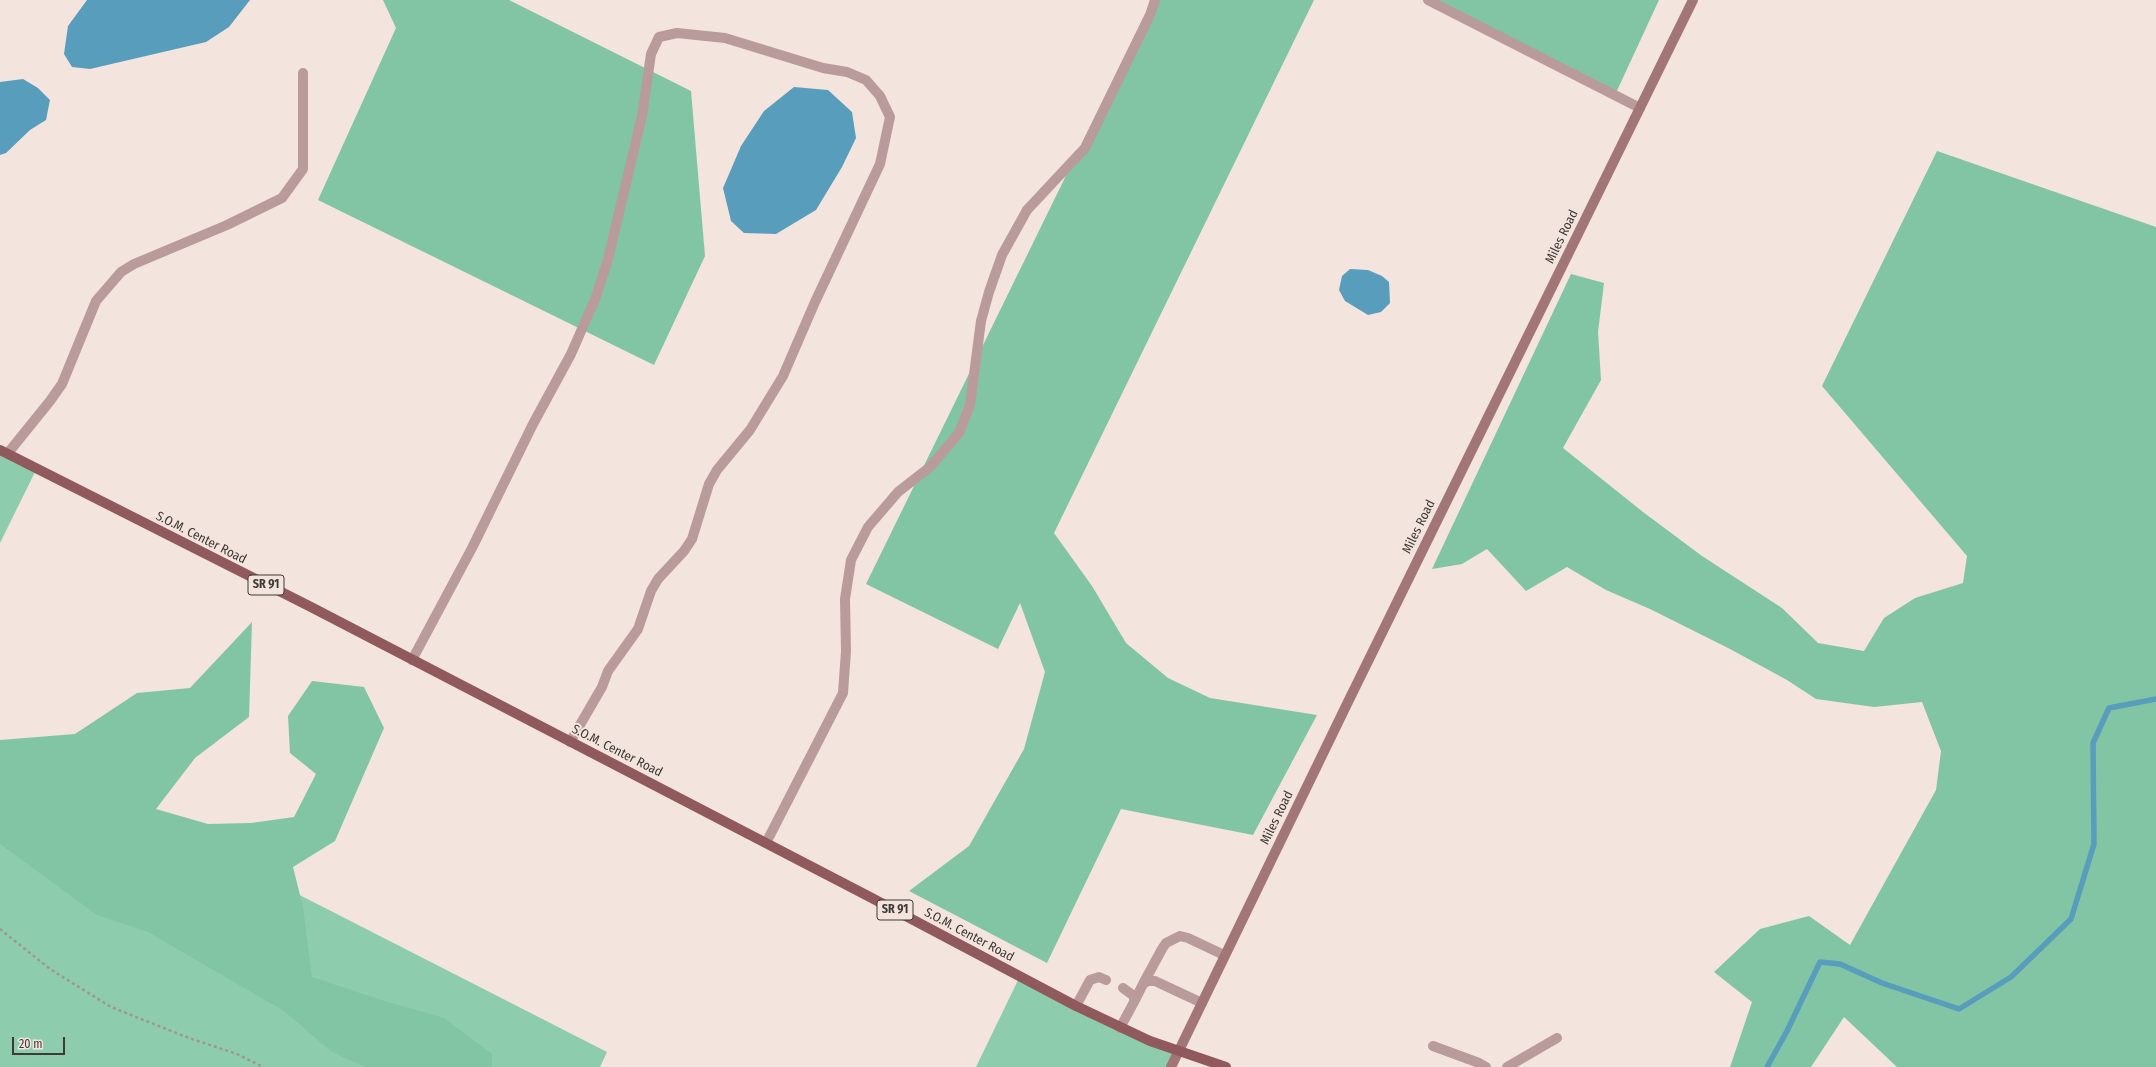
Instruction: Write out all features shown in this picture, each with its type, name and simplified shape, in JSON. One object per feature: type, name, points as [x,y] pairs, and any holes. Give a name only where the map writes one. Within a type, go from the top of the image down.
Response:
[{"type":"main road","name":"Miles Road","points":[[1171,1067],[1224,955],[1693,0]]},
{"type":"main road","name":"S.O.M. Center Road","points":[[4,452],[412,660],[766,843],[1076,1006],[1120,1028],[1178,1052],[1226,1067]]},
{"type":"street","points":[[766,843],[843,692],[846,651],[845,599],[851,560],[868,527],[898,492],[930,467],[959,433],[970,405],[981,321],[1002,255],[1027,210],[1085,148],[1150,15],[1155,0]]},
{"type":"street","points":[[1428,0],[1640,108]]},
{"type":"street","points":[[412,660],[472,548],[533,424],[571,354],[596,297],[608,258],[642,116],[651,54],[659,37],[677,33],[725,38],[823,68],[847,72],[866,80],[880,96],[890,117],[880,164],[814,302],[783,376],[754,424],[709,484],[692,539],[684,551],[658,579],[651,591],[638,628],[608,671],[602,687],[570,742]]},
{"type":"street","points":[[4,452],[50,401],[62,384],[96,301],[121,272],[134,264],[227,225],[282,198],[303,169],[303,73]]},
{"type":"street","points":[[1120,1028],[1166,943],[1180,936],[1188,938],[1224,955]]},
{"type":"street","points":[[1076,1006],[1090,980],[1099,977],[1106,980]]},
{"type":"street","points":[[1143,984],[1148,981],[1155,981],[1202,1003]]},
{"type":"street","points":[[1123,988],[1134,996],[1134,1002]]},
{"type":"street","points":[[1507,1067],[1557,1038]]},
{"type":"street","points":[[1433,1046],[1486,1067]]},
{"type":"path","points":[[0,929],[50,969],[112,1006],[189,1038],[237,1054],[263,1067]]},
{"type":"green space","points":[[383,0],[509,0],[691,91],[705,256],[654,365],[318,200],[396,28]]},
{"type":"green space","points":[[1152,0],[1314,0],[1054,533],[1092,586],[1126,643],[1168,678],[1210,698],[1317,715],[1253,835],[1121,809],[1047,963],[909,891],[969,846],[1024,749],[1045,672],[1020,603],[998,649],[866,584]]},
{"type":"green space","points":[[1428,0],[1659,0],[1615,95]]},
{"type":"green space","points":[[1937,151],[2156,227],[2156,1067],[1897,1067],[1844,1017],[1811,1067],[1730,1067],[1752,1002],[1714,972],[1760,929],[1809,916],[1850,945],[1936,790],[1941,751],[1922,702],[1874,707],[1816,699],[1787,680],[1730,649],[1650,609],[1606,590],[1567,567],[1526,591],[1487,549],[1462,564],[1432,569],[1571,274],[1604,283],[1598,332],[1601,380],[1563,448],[1643,512],[1702,556],[1782,608],[1818,643],[1864,651],[1884,618],[1915,598],[1963,583],[1967,556],[1822,386]]},
{"type":"green space","points":[[0,449],[37,468],[0,543]]},
{"type":"green space","points":[[252,622],[249,717],[195,758],[156,809],[208,824],[251,823],[294,817],[316,774],[290,753],[288,716],[312,681],[364,687],[384,728],[335,841],[293,867],[303,907],[312,977],[381,1000],[444,1018],[492,1054],[492,1067],[365,1067],[332,1052],[284,1011],[148,932],[97,915],[0,844],[0,740],[75,734],[137,693],[190,688]]},
{"type":"green space","points":[[0,742],[607,1052],[600,1067],[0,1067]]},
{"type":"green space","points":[[1020,976],[1178,1052],[1170,1067],[976,1067]]},
{"type":"water","points":[[87,0],[250,0],[229,27],[206,42],[90,69],[72,67],[64,54],[68,26]]},
{"type":"water","points":[[23,79],[38,88],[50,100],[46,120],[30,130],[6,153],[0,155],[0,82]]},
{"type":"water","points":[[794,87],[828,90],[852,112],[856,138],[842,167],[816,210],[776,234],[744,233],[731,221],[723,188],[741,146],[764,111]]},
{"type":"water","points":[[1350,269],[1368,270],[1382,276],[1389,282],[1390,303],[1381,312],[1368,315],[1345,301],[1339,290],[1342,276]]},
{"type":"waterway","points":[[1767,1067],[1787,1031],[1820,962],[1840,964],[1882,983],[1959,1009],[2011,977],[2071,919],[2094,844],[2093,743],[2109,708],[2156,699]]}]
